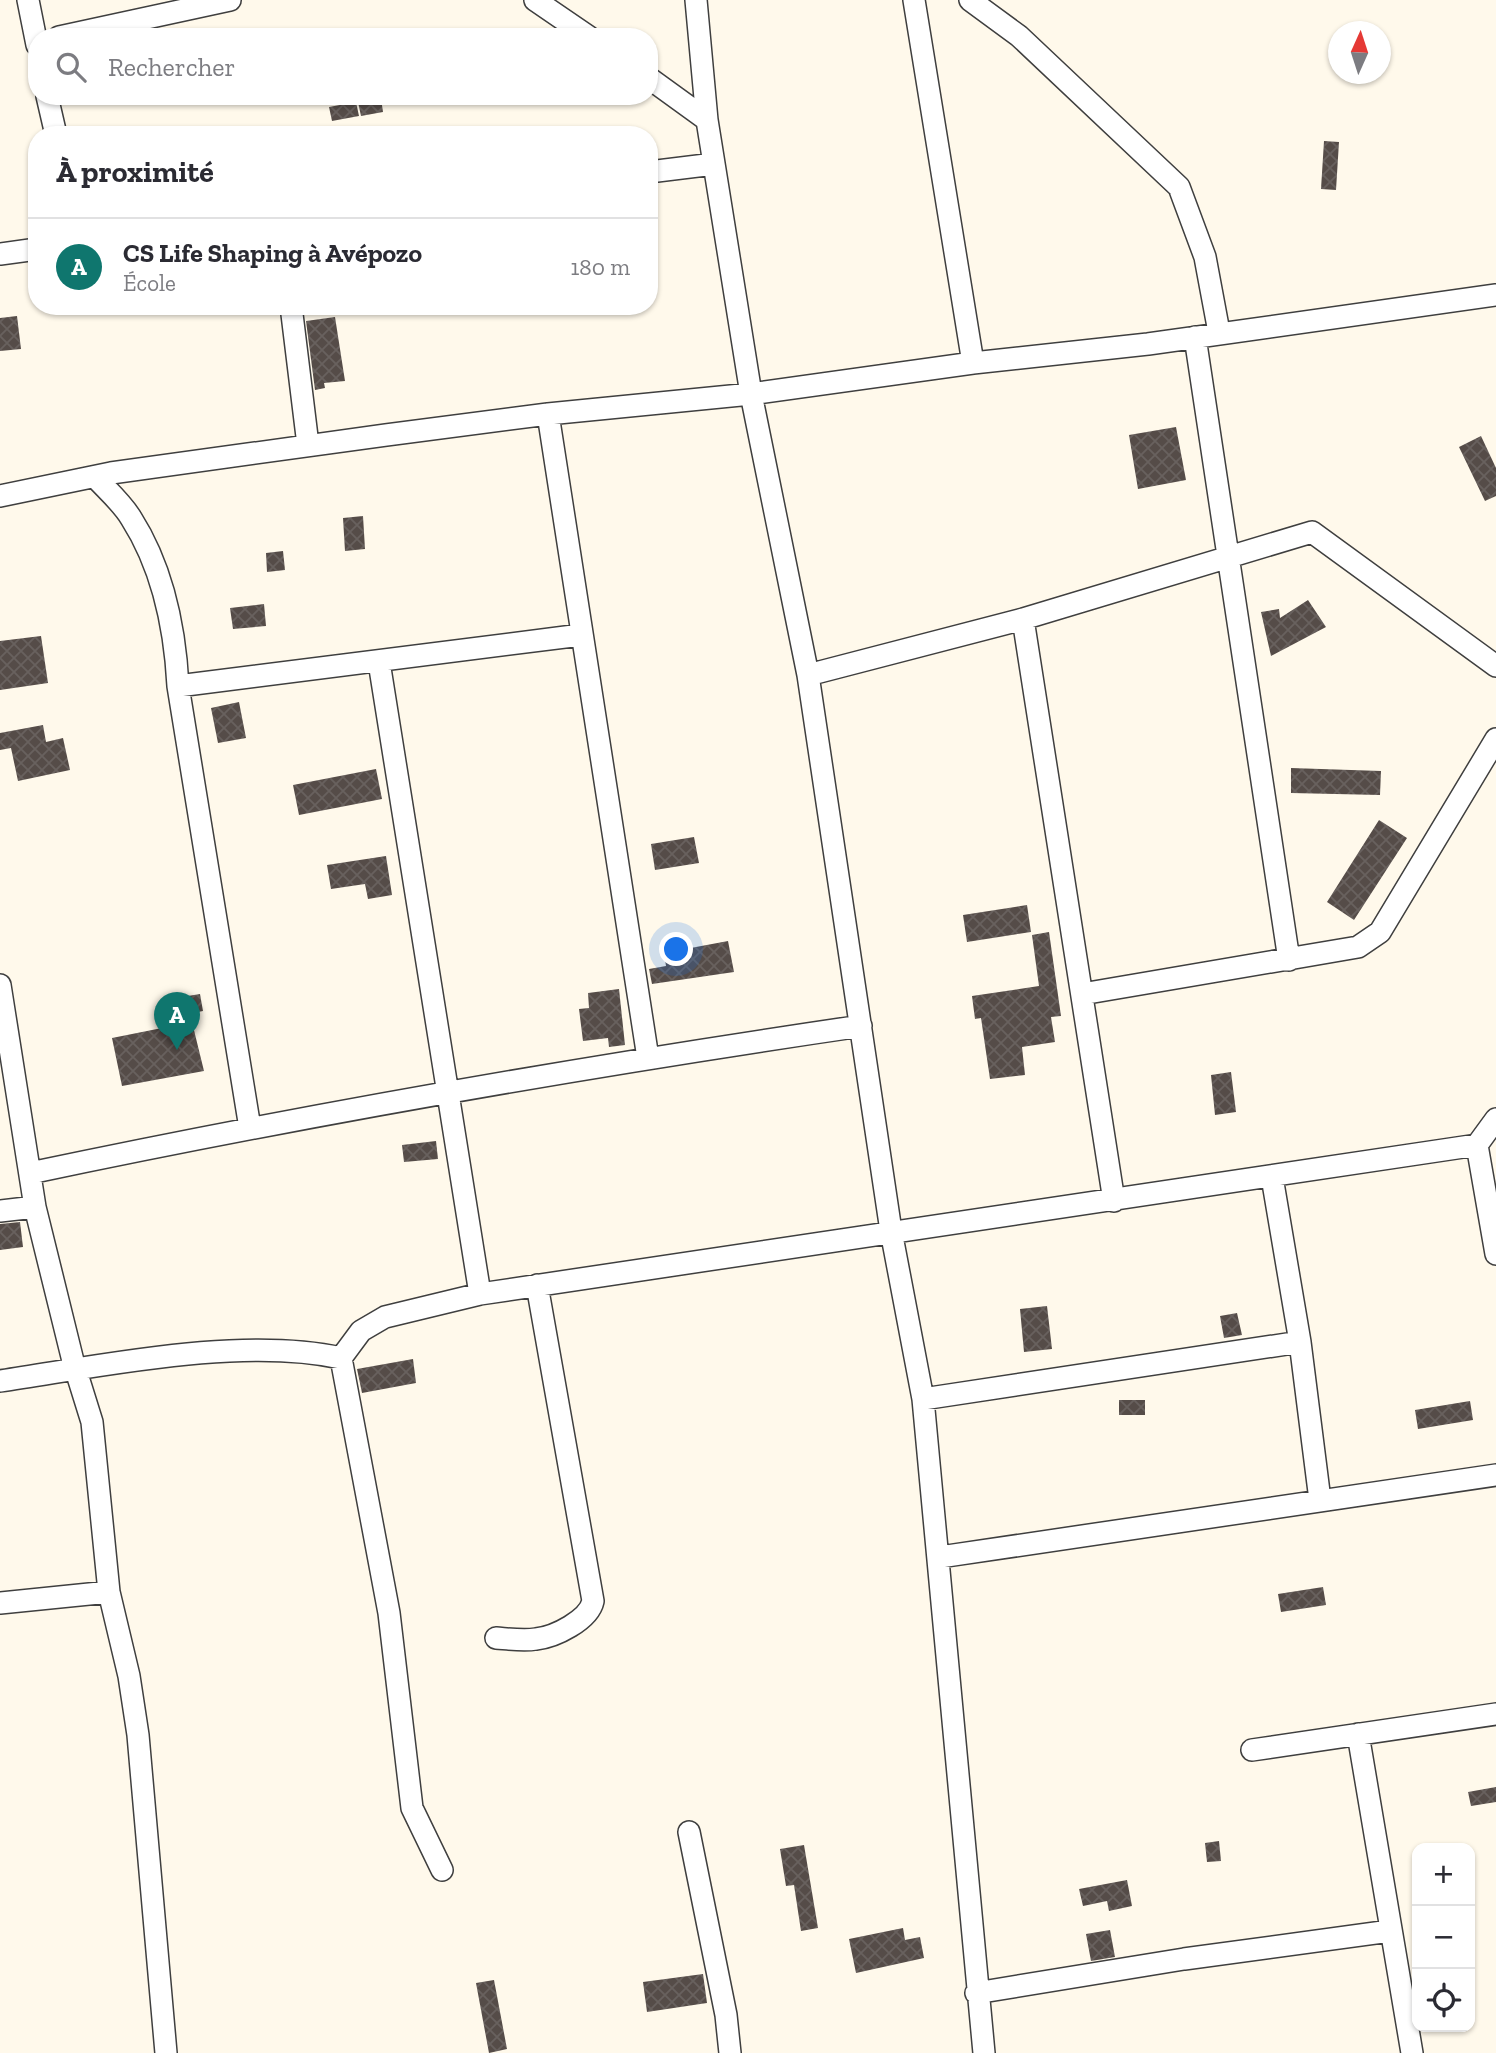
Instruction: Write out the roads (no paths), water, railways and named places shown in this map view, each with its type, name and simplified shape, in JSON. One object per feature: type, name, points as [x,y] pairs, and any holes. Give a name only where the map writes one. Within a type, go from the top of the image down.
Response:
[{"type":"street","points":[[28,0],[34,28]]},
{"type":"street","points":[[101,28],[230,0]]},
{"type":"street","points":[[535,0],[576,28]]},
{"type":"street","points":[[696,0],[707,120],[751,394],[808,675],[891,1231],[923,1399],[940,1557],[976,1993],[984,2053]]},
{"type":"street","points":[[914,0],[973,363]]},
{"type":"street","points":[[970,0],[1020,36],[1180,187],[1205,257],[1219,332]]},
{"type":"street","points":[[658,85],[707,120]]},
{"type":"street","points":[[49,105],[54,126]]},
{"type":"street","points":[[658,171],[714,164]]},
{"type":"street","points":[[0,254],[28,250]]},
{"type":"street","points":[[0,496],[95,477],[308,446],[548,414],[751,394],[1496,295]]},
{"type":"street","points":[[292,315],[308,446]]},
{"type":"street","points":[[1195,337],[1289,960]]},
{"type":"street","points":[[548,414],[648,1058]]},
{"type":"street","points":[[95,477],[131,517],[156,571],[175,636],[177,686],[250,1128]]},
{"type":"street","points":[[808,675],[1023,619],[1312,532],[1496,666]]},
{"type":"street","points":[[1023,619],[1114,1201]]},
{"type":"street","points":[[177,686],[581,635]]},
{"type":"street","points":[[379,662],[480,1294]]},
{"type":"street","points":[[1082,994],[1358,947],[1380,932],[1496,739]]},
{"type":"street","points":[[0,985],[35,1208],[92,1422],[109,1592],[129,1676],[138,1735],[166,2053]]},
{"type":"street","points":[[30,1173],[250,1128],[648,1058],[861,1026]]},
{"type":"street","points":[[442,1870],[412,1808],[388,1613],[341,1358],[361,1331],[385,1317],[480,1294],[1477,1145],[1496,1119]]},
{"type":"street","points":[[1477,1145],[1496,1254]]},
{"type":"street","points":[[1272,1177],[1300,1342],[1321,1500]]},
{"type":"street","points":[[0,1211],[35,1208]]},
{"type":"street","points":[[496,1638],[534,1640],[547,1637],[587,1616],[593,1601],[537,1285]]},
{"type":"street","points":[[923,1399],[1300,1342]]},
{"type":"street","points":[[0,1381],[240,1349],[321,1354],[341,1358]]},
{"type":"street","points":[[940,1557],[1496,1475]]},
{"type":"street","points":[[0,1603],[109,1592]]},
{"type":"street","points":[[1252,1750],[1496,1714]]},
{"type":"street","points":[[1358,1734],[1412,2053]]},
{"type":"street","points":[[689,1832],[726,2015],[730,2053]]},
{"type":"street","points":[[976,1993],[1184,1959],[1390,1931]]},
{"type":"place","name":"CS Life Shaping à Avépozo","points":[[177,1050]]}]
